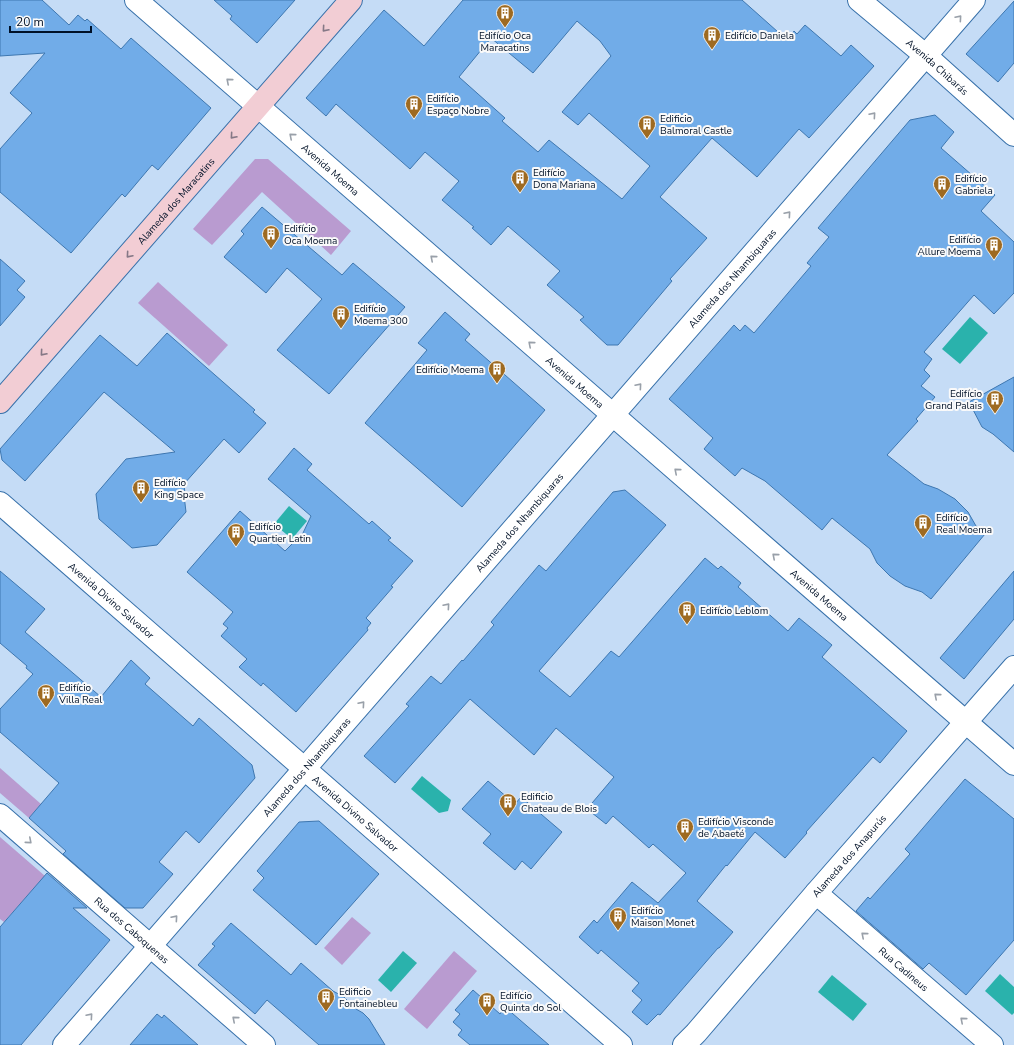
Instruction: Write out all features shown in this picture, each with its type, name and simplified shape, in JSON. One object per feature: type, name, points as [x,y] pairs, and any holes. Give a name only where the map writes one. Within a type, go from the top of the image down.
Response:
[{"type":"main road","name":"Alameda dos Maracatins","points":[[0,402],[351,0]]},
{"type":"street","name":"Avenida Moema","points":[[136,0],[1014,764]]},
{"type":"street","name":"Avenida Chibarás","points":[[859,0],[926,56],[1014,134]]},
{"type":"street","name":"Alameda dos Nhambiquaras","points":[[64,1045],[974,0]]},
{"type":"street","name":"Avenida Divino Salvador","points":[[0,503],[621,1045]]},
{"type":"street","name":"Alameda dos Anapurús","points":[[684,1045],[1014,667]]},
{"type":"street","name":"Rua dos Caboquenas","points":[[0,816],[264,1045]]},
{"type":"street","name":"Rua Cadineus","points":[[816,893],[992,1045]]},
{"type":"shaded area","points":[[255,159],[268,159],[351,231],[331,255],[262,192],[212,245],[193,229]]},
{"type":"shaded area","points":[[158,282],[228,345],[209,366],[138,303]]},
{"type":"shaded area","points":[[970,317],[988,333],[960,364],[942,349]]},
{"type":"shaded area","points":[[289,506],[307,521],[292,539],[274,524]]},
{"type":"shaded area","points":[[0,768],[41,804],[29,818],[0,793]]},
{"type":"shaded area","points":[[422,776],[451,800],[448,811],[439,813],[411,789]]},
{"type":"shaded area","points":[[0,837],[45,876],[4,922],[0,919]]},
{"type":"shaded area","points":[[352,917],[371,933],[342,965],[324,948]]},
{"type":"shaded area","points":[[403,951],[417,963],[391,992],[378,980]]},
{"type":"shaded area","points":[[454,951],[477,971],[427,1029],[404,1009]]},
{"type":"shaded area","points":[[1000,974],[1014,987],[1014,1013],[1012,1015],[985,991]]},
{"type":"shaded area","points":[[832,975],[867,1004],[853,1021],[818,992]]},
{"type":"building","points":[[0,0],[42,0],[69,25],[78,15],[85,21],[87,19],[121,49],[131,38],[211,108],[158,170],[152,165],[125,197],[122,194],[71,253],[0,192],[0,149],[32,113],[10,93],[45,53],[0,56]]},
{"type":"building","points":[[214,0],[295,0],[257,43],[230,19],[232,16]]},
{"type":"building","points":[[463,0],[742,0],[787,40],[794,31],[797,34],[805,25],[841,56],[851,45],[874,66],[809,138],[799,129],[757,177],[712,138],[660,197],[707,238],[670,279],[672,281],[618,345],[607,345],[580,320],[584,317],[547,285],[560,271],[508,226],[491,245],[472,228],[474,227],[442,200],[459,181],[425,152],[410,169],[336,104],[326,116],[306,98],[384,10],[424,46]],"holes":[[[577,21],[600,41],[611,56],[562,112],[578,125],[589,113],[650,166],[622,199],[549,140],[538,152],[502,121],[505,118],[459,77],[491,38],[533,73]]]},
{"type":"building","points":[[1014,1],[1014,63],[998,82],[966,54]]},
{"type":"building","points":[[935,115],[954,132],[941,148],[995,195],[981,211],[1014,242],[1014,293],[994,314],[974,295],[924,352],[932,359],[924,370],[930,376],[921,386],[935,397],[916,419],[918,421],[887,455],[924,484],[938,489],[955,499],[968,512],[976,526],[985,534],[931,599],[922,592],[905,586],[890,576],[877,563],[870,549],[832,518],[822,530],[765,481],[742,468],[735,476],[704,449],[713,438],[669,399],[734,325],[740,331],[745,325],[754,333],[811,266],[807,263],[829,237],[818,228],[910,120]]},
{"type":"building","name":"Edifício Moema 300","points":[[262,207],[342,275],[353,263],[405,307],[329,394],[277,350],[322,299],[287,268],[266,293],[224,257],[244,234],[241,231]]},
{"type":"building","points":[[0,259],[25,281],[17,290],[25,297],[0,326]]},
{"type":"building","points":[[445,312],[470,334],[465,340],[545,410],[462,507],[365,423],[427,350],[418,343]]},
{"type":"building","points":[[167,333],[255,410],[253,412],[266,423],[239,453],[224,439],[184,484],[186,512],[157,545],[132,548],[99,519],[96,494],[126,459],[175,452],[104,392],[25,481],[2,460],[0,449],[100,335],[137,366]]},
{"type":"building","name":"Edifício Grand Palais","points":[[1014,377],[1014,452],[993,434],[982,427],[969,402]]},
{"type":"building","points":[[294,448],[312,464],[307,470],[369,524],[372,521],[391,538],[388,540],[413,561],[366,618],[371,623],[367,628],[368,630],[296,712],[263,683],[261,686],[239,667],[247,659],[221,636],[228,628],[223,624],[233,612],[187,572],[240,511],[285,551],[303,533],[311,516],[268,479]]},
{"type":"building","points":[[625,490],[666,525],[539,671],[570,697],[611,651],[619,657],[705,558],[718,569],[721,566],[741,583],[738,587],[788,631],[799,618],[832,645],[822,657],[907,731],[880,763],[873,757],[806,832],[807,833],[785,858],[755,832],[697,901],[733,932],[660,1015],[658,1014],[647,1025],[632,1012],[642,1000],[632,991],[639,983],[601,950],[598,954],[579,937],[594,920],[597,923],[632,882],[658,903],[686,873],[653,844],[649,848],[613,816],[606,824],[587,809],[614,777],[556,728],[534,755],[470,699],[395,783],[364,756],[409,706],[406,704],[431,676],[441,684],[462,660],[463,661],[494,625],[491,622],[539,565],[546,571],[613,492]]},
{"type":"building","points":[[0,571],[45,609],[25,632],[101,697],[131,660],[150,678],[145,684],[193,726],[199,718],[252,765],[255,778],[199,843],[186,831],[159,862],[173,874],[143,908],[125,908],[63,854],[66,851],[29,818],[59,783],[0,732],[0,709],[33,674],[26,668],[27,666],[0,643]]},
{"type":"building","points":[[1014,571],[1014,619],[964,679],[940,658]]},
{"type":"building","points":[[965,779],[1014,819],[1014,940],[966,995],[929,963],[923,969],[856,911],[868,897],[870,899],[910,854],[905,849]]},
{"type":"building","name":"Edificio Chateau de Blois","points":[[488,781],[515,804],[521,797],[562,832],[531,869],[522,861],[515,870],[483,843],[491,834],[462,809]]},
{"type":"building","points":[[319,821],[379,874],[316,945],[253,890],[264,878],[257,871],[299,822]]},
{"type":"building","points":[[47,873],[87,908],[73,908],[110,940],[21,1045],[0,1045],[0,927]]},
{"type":"building","points":[[231,923],[291,975],[301,963],[333,991],[344,997],[369,1019],[385,1045],[319,1045],[267,1000],[255,1014],[198,965],[215,946],[212,944]]},
{"type":"building","name":"Edifício Quinta do Sol","points":[[473,990],[500,1014],[505,1007],[549,1045],[470,1045],[458,1035],[462,1030],[453,1022],[460,1014],[455,1010]]},
{"type":"building","points":[[157,1014],[162,1018],[164,1015],[198,1045],[130,1045]]},
{"type":"place","name":"Edifício Oca Maracatins","points":[[505,28]]},
{"type":"place","name":"Edifício Daniela","points":[[712,50]]},
{"type":"place","name":"Edifício Espaço Nobre","points":[[414,119]]},
{"type":"place","name":"Edificio Balmoral Castle","points":[[647,139]]},
{"type":"place","name":"Edifício Dona Mariana","points":[[520,193]]},
{"type":"place","name":"Edifício Gabriela","points":[[942,199]]},
{"type":"place","name":"Edifício Oca Moema","points":[[271,249]]},
{"type":"place","name":"Edifício Allure Moema","points":[[994,260]]},
{"type":"place","name":"Edifício Moema 300","points":[[341,329]]},
{"type":"place","name":"Edifício Moema","points":[[497,384]]},
{"type":"place","name":"Edifício Grand Palais","points":[[995,414]]},
{"type":"place","name":"Edifício King Space","points":[[141,503]]},
{"type":"place","name":"Edifício Real Moema","points":[[923,538]]},
{"type":"place","name":"Edifício Quartier Latin","points":[[236,547]]},
{"type":"place","name":"Edifício Leblom","points":[[687,625]]},
{"type":"place","name":"Edifício Villa Real","points":[[46,708]]},
{"type":"place","name":"Edificio Chateau de Blois","points":[[508,817]]},
{"type":"place","name":"Edifício Visconde de Abaeté","points":[[685,842]]},
{"type":"place","name":"Edifício Maison Monet","points":[[618,931]]},
{"type":"place","name":"Edificio Fontainebleu","points":[[326,1012]]},
{"type":"place","name":"Edifício Quinta do Sol","points":[[487,1016]]}]
